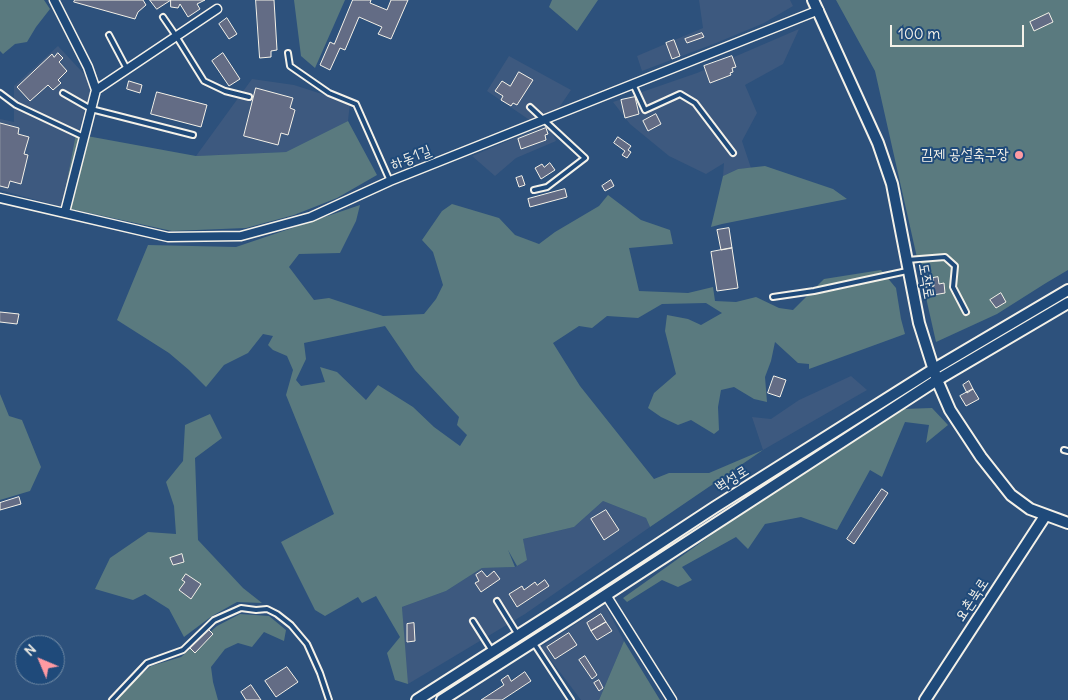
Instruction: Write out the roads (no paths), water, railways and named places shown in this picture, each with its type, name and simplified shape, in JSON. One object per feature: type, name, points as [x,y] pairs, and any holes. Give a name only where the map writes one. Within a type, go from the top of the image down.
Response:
[{"type":"main road","name":"도작로","points":[[813,0],[878,143],[892,184],[919,323],[937,380],[950,410],[981,457],[1011,495],[1030,509],[1068,523]]},
{"type":"main road","name":"벽성로","points":[[417,700],[723,502],[934,369],[1068,290]]},
{"type":"main road","name":"벽성로","points":[[442,700],[937,380],[1068,303]]},
{"type":"main road","name":"요촌북로","points":[[925,700],[1045,516]]},
{"type":"street","points":[[54,0],[88,67],[96,90],[64,212]]},
{"type":"street","points":[[96,90],[217,9]]},
{"type":"street","name":"하동1길","points":[[0,198],[168,237],[241,236],[311,217],[390,181],[818,10]]},
{"type":"street","points":[[606,595],[672,700]]},
{"type":"lane","points":[[163,17],[204,81],[249,98]]},
{"type":"lane","points":[[109,35],[127,69]]},
{"type":"lane","points":[[288,53],[290,66],[329,92],[356,104],[390,181]]},
{"type":"lane","points":[[633,84],[645,110],[680,94],[695,103],[733,153]]},
{"type":"lane","points":[[63,93],[91,109],[194,135]]},
{"type":"lane","points":[[0,94],[16,105],[84,137]]},
{"type":"lane","points":[[530,107],[585,158],[547,187],[534,190]]},
{"type":"lane","points":[[773,297],[814,291],[908,265],[946,257],[956,266],[953,287],[966,312]]},
{"type":"lane","points":[[497,601],[518,635]]},
{"type":"lane","points":[[112,700],[147,663],[183,650],[214,620],[241,608],[266,609],[277,614],[290,625],[306,644],[320,673],[329,700]]},
{"type":"lane","points":[[472,621],[492,652]]},
{"type":"lane","points":[[533,642],[572,700]]},
{"type":"place","name":"김제 공설축구장","points":[[1019,155]]}]
